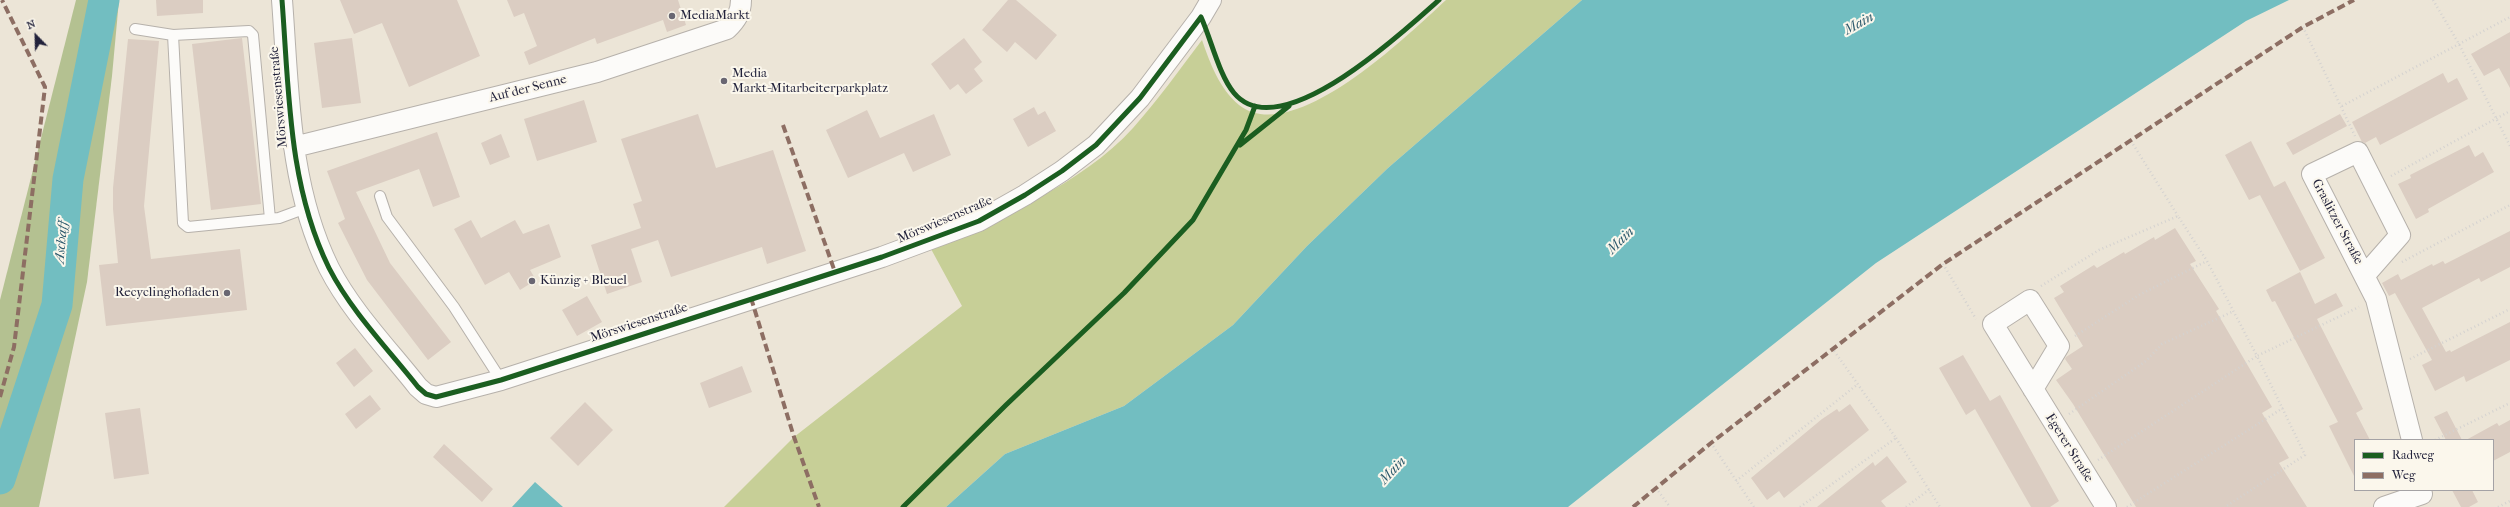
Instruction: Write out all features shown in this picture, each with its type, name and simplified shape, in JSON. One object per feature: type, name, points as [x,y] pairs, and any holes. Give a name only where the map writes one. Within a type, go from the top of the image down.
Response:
[{"type":"street","name":"Mörswiesenstraße","points":[[282,0],[294,147],[306,208],[323,254],[346,297],[422,391],[436,397],[501,380],[882,257],[979,221],[1025,196],[1062,171],[1096,145],[1140,98],[1202,17],[1210,0]]},
{"type":"street","name":"Auf der Senne","points":[[294,147],[597,72],[727,28],[737,18],[741,8],[741,0]]},
{"type":"street","name":"Graslitzer Straße","points":[[2365,275],[2400,235],[2358,152],[2312,174],[2376,299],[2412,439]]},
{"type":"street","points":[[1993,324],[2030,300],[2059,346],[2033,389]]},
{"type":"street","name":"Egerer Straße","points":[[1993,324],[2106,507]]},
{"type":"street","points":[[2384,507],[2425,497]]},
{"type":"lane","points":[[135,29],[173,35],[249,31],[253,35],[270,219]]},
{"type":"lane","points":[[173,35],[183,223],[188,227],[270,219],[306,208]]},
{"type":"lane","points":[[380,196],[387,217],[454,307],[501,380]]},
{"type":"path","points":[[2434,0],[2459,44],[2495,120],[2510,146]]},
{"type":"path","points":[[2342,106],[2510,17]]},
{"type":"path","points":[[2303,27],[2342,106],[2356,140],[2358,152]]},
{"type":"path","points":[[2375,185],[2510,111]]},
{"type":"path","points":[[2131,142],[2207,261],[2234,310],[2305,455],[2225,507]]},
{"type":"path","points":[[2395,266],[2510,205]]},
{"type":"path","points":[[2030,300],[2043,283],[2099,250],[2178,216]]},
{"type":"path","points":[[2059,346],[2139,295],[2207,261]]},
{"type":"path","points":[[1943,264],[1980,326],[1993,324]]},
{"type":"path","points":[[2083,470],[2257,356],[2376,299]]},
{"type":"path","points":[[2394,367],[2510,309]]},
{"type":"path","points":[[2055,424],[2146,361],[2162,344],[2234,310]]},
{"type":"path","points":[[1832,348],[1896,438],[1930,489],[1940,507]]},
{"type":"path","points":[[1736,480],[1858,384]]},
{"type":"path","points":[[2437,439],[2510,403]]},
{"type":"path","points":[[2127,507],[2283,408]]},
{"type":"path","points":[[1800,507],[1896,438]]},
{"type":"path","points":[[1711,443],[1754,507]]},
{"type":"path","points":[[1656,488],[1670,507]]},
{"type":"path","points":[[1906,507],[1930,489]]},
{"type":"path","points":[[2498,507],[2510,501]]},
{"type":"green space","points":[[76,0],[119,0],[112,76],[87,282],[39,507],[0,507],[0,300]]},
{"type":"green space","points":[[1446,0],[1582,0],[1388,168],[1307,246],[1233,325],[1124,406],[1005,454],[946,507],[724,507],[794,437],[962,306],[931,249],[1038,198],[1089,167],[1133,128],[1202,40],[1216,75],[1226,91],[1239,105],[1262,114],[1289,112],[1318,100],[1349,81],[1406,37]]},
{"type":"water","name":"Main","points":[[1582,0],[2289,0],[2246,21],[1876,263],[1568,507],[946,507],[1005,454],[1124,406],[1233,325],[1307,246],[1388,168]]},
{"type":"water","points":[[535,482],[563,507],[512,507]]},
{"type":"building","points":[[156,0],[203,0],[203,13],[157,16]]},
{"type":"building","points":[[340,0],[457,0],[480,56],[409,87],[382,23],[354,34]]},
{"type":"building","points":[[507,0],[678,0],[686,25],[667,32],[663,20],[597,44],[595,38],[529,65],[524,52],[537,46],[524,13],[514,17]]},
{"type":"building","points":[[1008,0],[1016,0],[1057,35],[1036,60],[1015,42],[1007,52],[982,30]]},
{"type":"building","points":[[2510,32],[2510,88],[2499,68],[2484,76],[2471,54]]},
{"type":"building","points":[[242,38],[261,204],[211,210],[192,44]]},
{"type":"building","points":[[352,38],[361,103],[322,108],[314,43]]},
{"type":"building","points":[[964,38],[982,62],[974,69],[983,81],[966,94],[958,84],[950,90],[931,64]]},
{"type":"building","points":[[128,39],[159,41],[144,206],[151,259],[240,249],[247,310],[106,326],[99,265],[118,263],[113,209],[113,188]]},
{"type":"building","points":[[2443,73],[2448,83],[2457,78],[2468,99],[2380,145],[2376,137],[2365,143],[2362,142],[2352,122]]},
{"type":"building","points":[[584,100],[597,142],[537,161],[524,119]]},
{"type":"building","points":[[1034,107],[1038,115],[1045,111],[1056,131],[1028,147],[1013,119]]},
{"type":"building","points":[[867,110],[880,138],[934,114],[951,155],[913,172],[904,153],[848,178],[826,130]]},
{"type":"building","points":[[698,114],[716,168],[773,150],[806,251],[767,264],[762,247],[671,277],[658,240],[631,249],[642,282],[607,294],[591,245],[641,228],[633,204],[642,201],[621,139]]},
{"type":"building","points":[[2340,114],[2347,126],[2293,155],[2286,143]]},
{"type":"building","points":[[437,132],[460,197],[433,207],[419,169],[356,192],[390,263],[451,342],[428,360],[367,280],[338,223],[345,219],[327,171]]},
{"type":"building","points":[[501,134],[510,157],[490,165],[481,143]]},
{"type":"building","points":[[2251,141],[2274,187],[2285,181],[2325,258],[2300,271],[2260,195],[2249,200],[2225,155]]},
{"type":"building","points":[[2469,145],[2475,157],[2483,152],[2494,172],[2428,209],[2429,212],[2416,219],[2398,184],[2411,178],[2410,175]]},
{"type":"building","points":[[471,220],[481,238],[515,220],[523,234],[549,224],[561,257],[530,270],[536,280],[520,290],[509,272],[485,285],[454,229]]},
{"type":"building","points":[[2175,228],[2196,261],[2190,264],[2219,309],[2216,311],[2272,407],[2262,413],[2289,458],[2279,463],[2307,507],[2136,507],[2073,404],[2056,380],[2072,369],[2065,359],[2066,357],[2083,346],[2054,298],[2064,292],[2060,286],[2094,265],[2097,268],[2124,252],[2125,254],[2154,237],[2155,240]]},
{"type":"building","points":[[2510,231],[2510,267],[2481,282],[2479,278],[2422,308],[2446,352],[2450,350],[2451,352],[2510,322],[2510,360],[2466,382],[2464,376],[2435,391],[2422,365],[2432,360],[2395,293],[2389,296],[2382,283],[2398,274],[2401,280],[2432,264],[2433,266],[2443,261],[2445,264]]},
{"type":"building","points":[[2300,272],[2315,304],[2336,293],[2343,306],[2317,319],[2363,409],[2356,413],[2369,439],[2354,439],[2354,476],[2329,426],[2338,422],[2275,301],[2272,302],[2266,290]]},
{"type":"building","points":[[587,296],[602,322],[577,336],[562,310]]},
{"type":"building","points":[[355,348],[373,371],[354,387],[336,363]]},
{"type":"building","points":[[1963,355],[1990,401],[2000,395],[2059,501],[2050,507],[2031,507],[1975,409],[1966,415],[1939,368]]},
{"type":"building","points":[[742,366],[752,392],[709,408],[700,383]]},
{"type":"building","points":[[370,395],[381,409],[356,429],[345,414]]},
{"type":"building","points":[[585,402],[613,430],[578,466],[550,438]]},
{"type":"building","points":[[1850,404],[1869,430],[1784,498],[1779,491],[1767,500],[1751,478],[1822,419],[1837,409],[1839,412]]},
{"type":"building","points":[[140,408],[149,474],[114,479],[105,413]]},
{"type":"building","points":[[2447,411],[2461,439],[2445,439],[2434,417]]},
{"type":"building","points":[[2510,420],[2510,452],[2494,460],[2494,439],[2468,439],[2497,423],[2499,426]]},
{"type":"building","points":[[444,444],[493,489],[482,502],[433,457]]},
{"type":"building","points":[[1887,456],[1907,482],[1881,501],[1886,507],[1817,507],[1873,462],[1875,466]]},
{"type":"building","points":[[2453,491],[2472,491],[2478,502],[2469,507],[2461,507]]},
{"type":"waterway","name":"Aschaff","points":[[0,479],[57,305],[68,179],[104,0]]},
{"type":"marked path","points":[[0,397],[14,347],[45,87],[2,0]]},
{"type":"marked path","points":[[1633,507],[1711,443],[1943,264],[2303,27],[2354,0]]},
{"type":"marked path","points":[[783,125],[835,272]]},
{"type":"marked path","points":[[751,298],[794,437],[819,507]]},
{"type":"cycle path","points":[[282,0],[293,137],[305,204],[315,236],[329,268],[359,315],[418,387],[426,394],[436,397],[501,380],[882,257],[979,221],[1025,195],[1062,171],[1096,145],[1140,98],[1201,17],[1224,77],[1234,93],[1255,106],[1281,106],[1310,96],[1341,79],[1371,58],[1439,0]]},
{"type":"cycle path","points":[[903,507],[1006,405],[1124,293],[1193,220],[1246,130],[1255,106]]},
{"type":"cycle path","points":[[1240,145],[1289,106]]},
{"type":"place","name":"MediaMarkt","points":[[672,16]]},
{"type":"place","name":"Media Markt-Mitarbeiterparkplatz","points":[[724,81]]},
{"type":"place","name":"Künzig + Bleuel","points":[[532,281]]},
{"type":"place","name":"Recyclinghofladen","points":[[227,293]]}]
